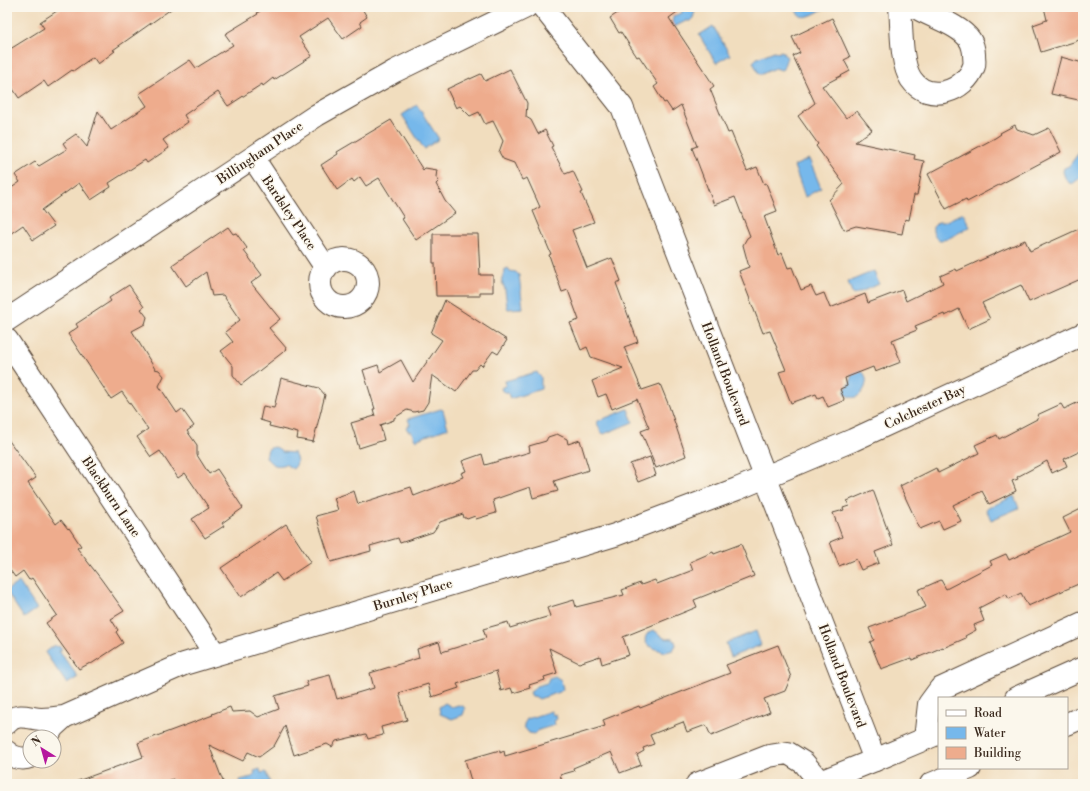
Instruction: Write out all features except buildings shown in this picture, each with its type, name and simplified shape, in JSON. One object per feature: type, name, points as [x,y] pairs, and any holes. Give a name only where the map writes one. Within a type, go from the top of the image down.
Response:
[{"type":"street","name":"Billingham Place","points":[[7,320],[317,115],[395,71],[526,7]]},
{"type":"street","name":"Holland Boulevard","points":[[543,7],[622,107],[875,760]]},
{"type":"street","points":[[900,7],[902,43],[906,69],[911,79],[919,88],[932,93],[945,93],[957,88],[967,79],[974,65],[974,52],[970,40],[951,24],[915,7]]},
{"type":"street","name":"Bardsley Place","points":[[253,158],[326,268]]},
{"type":"street","name":"Colchester Bay","points":[[765,477],[853,440],[1083,334]]},
{"type":"street","name":"Blackburn Lane","points":[[7,340],[215,654]]},
{"type":"street","name":"Burnley Place","points":[[52,729],[64,717],[184,664],[615,535],[765,477]]},
{"type":"street","points":[[697,784],[769,756],[788,753],[804,763],[818,783],[875,760],[932,736],[929,704],[940,689],[1083,623]]},
{"type":"street","points":[[1018,697],[1083,668]]},
{"type":"street","name":"Burnley Place","points":[[7,723],[16,716],[38,719],[64,717]]},
{"type":"street","points":[[1068,724],[1083,717]]},
{"type":"street","points":[[7,752],[10,755],[22,759]]},
{"type":"street","points":[[931,784],[968,769]]},
{"type":"water","points":[[682,7],[696,7],[693,18],[690,21],[686,21],[674,27],[672,25],[673,16],[682,13]]},
{"type":"water","points":[[795,7],[827,7],[804,17],[797,13]]},
{"type":"water","points":[[713,26],[730,55],[716,63],[699,35]]},
{"type":"water","points":[[774,51],[779,53],[780,51],[784,52],[783,54],[787,57],[783,69],[781,70],[775,68],[759,74],[753,62],[757,58]]},
{"type":"water","points":[[417,105],[439,139],[424,149],[402,115]]},
{"type":"water","points":[[1083,149],[1083,176],[1072,184],[1067,180],[1063,171],[1064,168],[1069,166]]},
{"type":"water","points":[[809,159],[821,188],[805,197],[794,166]]},
{"type":"water","points":[[963,213],[970,227],[945,240],[938,239],[935,236],[933,227],[938,222],[944,222]]},
{"type":"water","points":[[508,268],[510,271],[516,272],[519,275],[523,308],[508,309],[507,307],[502,278],[505,273],[504,270]]},
{"type":"water","points":[[874,271],[879,284],[853,295],[848,282]]},
{"type":"water","points":[[861,371],[865,375],[866,379],[864,390],[857,397],[853,398],[848,396],[845,393],[845,390],[851,382],[851,374]]},
{"type":"water","points":[[537,372],[541,377],[541,389],[510,399],[508,393],[502,391],[501,388],[506,385],[505,381]]},
{"type":"water","points":[[441,409],[443,410],[448,428],[415,440],[411,431],[408,431],[406,427],[410,425],[408,419]]},
{"type":"water","points":[[628,409],[633,422],[604,434],[601,432],[597,423],[598,421]]},
{"type":"water","points":[[273,447],[278,448],[282,452],[294,453],[297,461],[293,469],[285,464],[279,466],[270,462],[266,457],[268,449]]},
{"type":"water","points":[[1014,496],[1019,508],[991,520],[986,509]]},
{"type":"water","points":[[19,582],[37,609],[24,618],[7,592],[7,590]]},
{"type":"water","points":[[653,630],[664,638],[675,640],[676,645],[673,650],[666,652],[656,649],[646,643],[645,640],[647,634]]},
{"type":"water","points":[[756,631],[761,645],[731,657],[726,643]]},
{"type":"water","points":[[55,645],[62,649],[59,651],[78,677],[67,684],[46,654],[46,652]]},
{"type":"water","points":[[555,676],[561,680],[563,689],[560,692],[539,699],[534,696],[532,697],[530,692],[536,686],[547,683],[549,678]]},
{"type":"water","points":[[445,703],[452,707],[458,705],[463,706],[465,709],[463,715],[452,719],[440,714],[439,707]]},
{"type":"water","points":[[551,711],[553,715],[556,714],[557,719],[554,721],[555,725],[539,730],[535,734],[529,733],[524,727],[527,719]]},
{"type":"water","points":[[260,769],[261,773],[266,772],[270,783],[241,784],[240,780],[252,777],[255,774],[254,771]]}]
